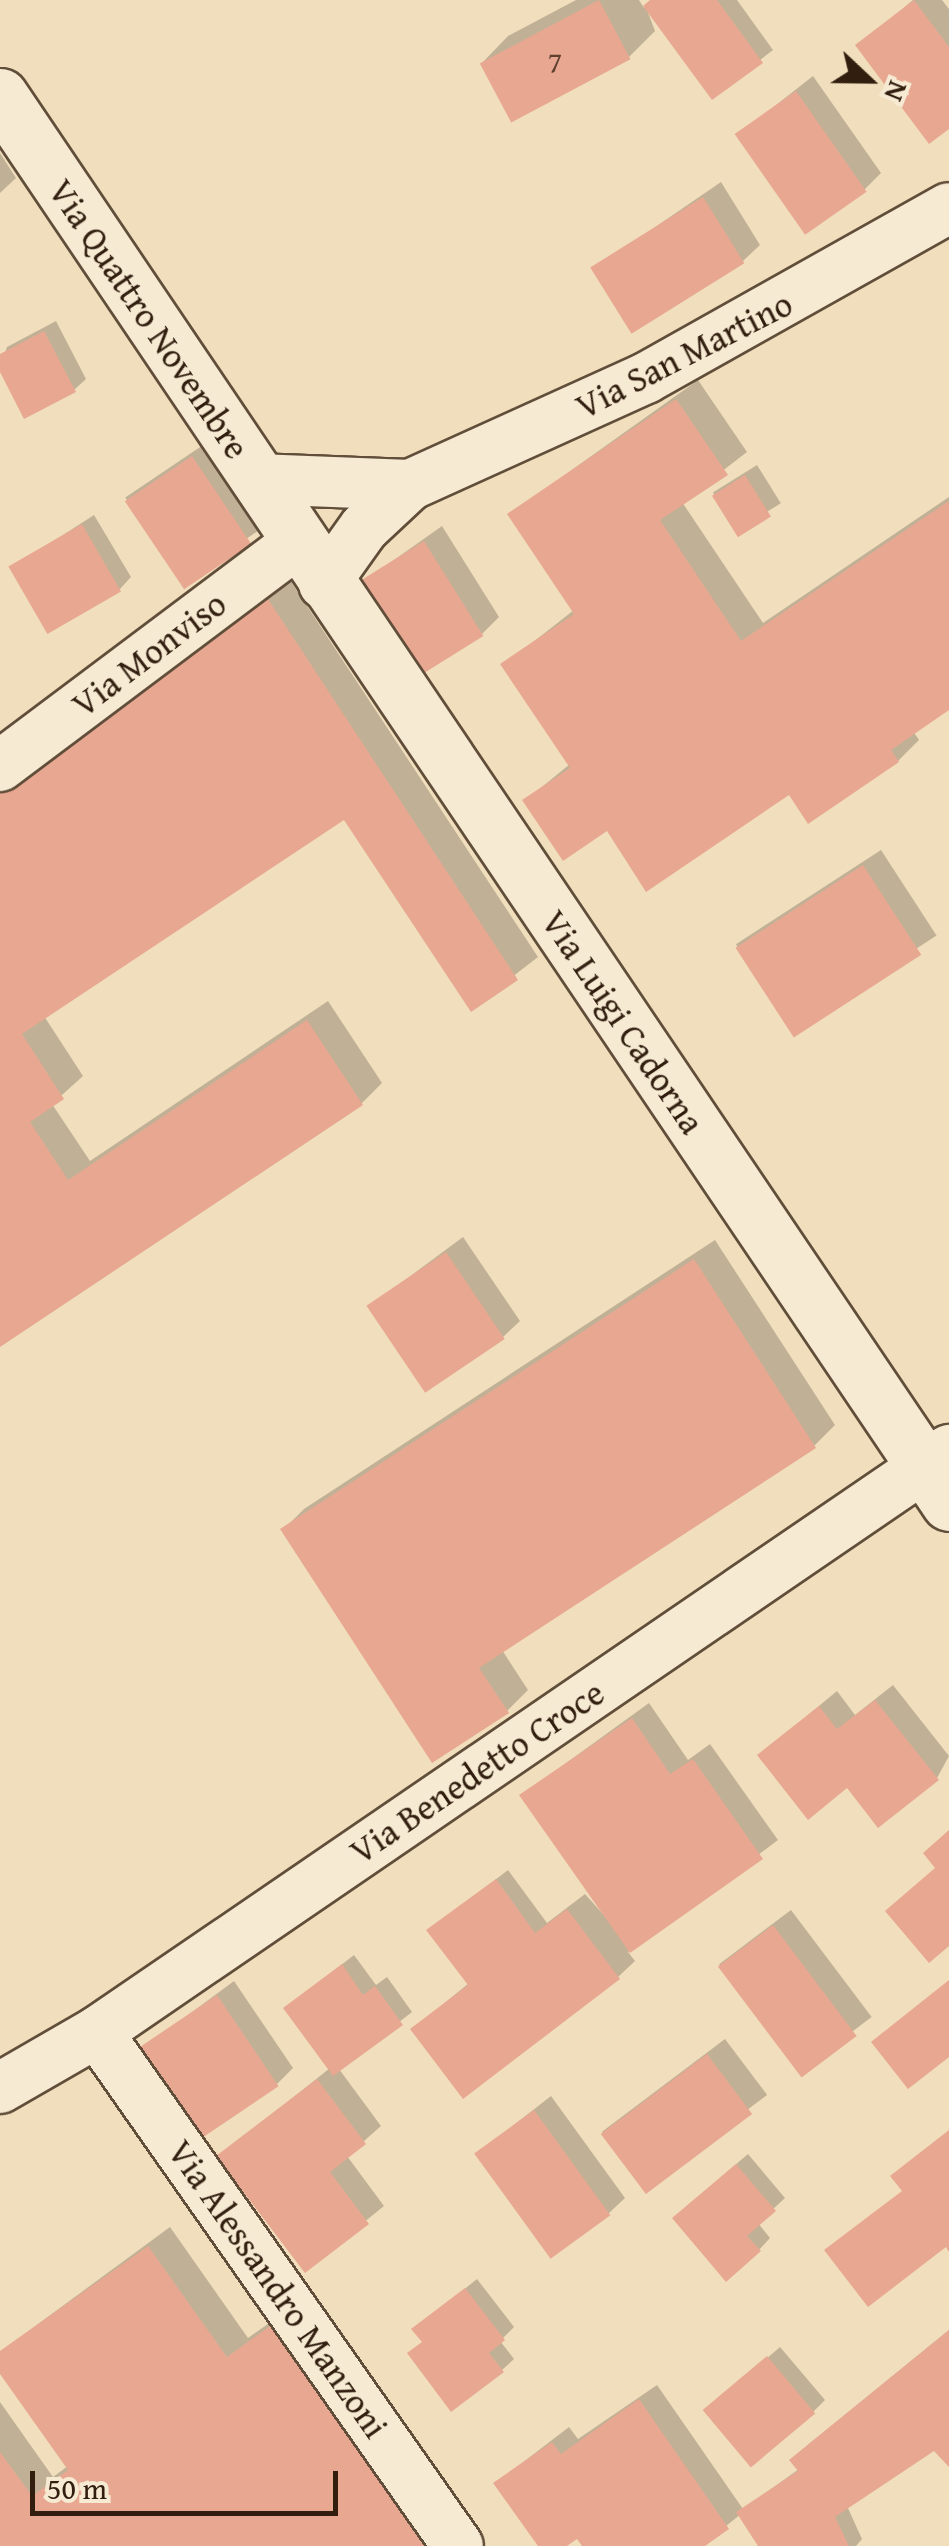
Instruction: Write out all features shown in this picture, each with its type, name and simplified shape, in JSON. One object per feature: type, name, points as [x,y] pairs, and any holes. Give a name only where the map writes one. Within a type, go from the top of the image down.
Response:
[{"type":"street","name":"Via Quattro Novembre","points":[[0,96],[311,563]]},
{"type":"street","name":"Via San Martino","points":[[410,485],[646,378],[949,208]]},
{"type":"street","points":[[256,479],[410,485]]},
{"type":"street","name":"Via Monviso","points":[[0,766],[364,528],[410,485]]},
{"type":"street","name":"Via Luigi Cadorna","points":[[311,563],[941,1473]]},
{"type":"street","name":"Via Benedetto Croce","points":[[0,2088],[97,2032],[941,1473]]},
{"type":"street","name":"Via Alessandro Manzoni","points":[[97,2032],[458,2546]]},
{"type":"building","points":[[599,0],[630,59],[511,123],[480,63]]},
{"type":"building","points":[[650,0],[717,0],[763,63],[712,100],[643,6]]},
{"type":"building","points":[[914,0],[949,47],[949,129],[929,144],[855,45]]},
{"type":"building","points":[[796,91],[867,192],[805,235],[735,134]]},
{"type":"building","points":[[703,197],[744,263],[632,334],[590,267]]},
{"type":"building","points":[[44,331],[76,392],[24,419],[0,372],[0,354]]},
{"type":"building","points":[[676,399],[728,475],[660,520],[741,641],[949,501],[949,710],[891,750],[899,762],[808,824],[789,795],[646,892],[607,831],[563,861],[522,800],[570,768],[500,664],[574,614],[507,514]]},
{"type":"building","points":[[192,456],[251,544],[184,589],[125,501]]},
{"type":"building","points":[[745,475],[771,517],[738,537],[712,496]]},
{"type":"building","points":[[82,524],[121,592],[47,634],[8,566]]},
{"type":"building","points":[[424,541],[483,636],[418,677],[359,582]]},
{"type":"building","points":[[262,590],[518,980],[471,1012],[344,820],[22,1034],[64,1099],[30,1122],[68,1180],[307,1020],[363,1105],[0,1347],[0,782]]},
{"type":"building","points":[[863,865],[921,955],[794,1038],[736,948]]},
{"type":"building","points":[[446,1252],[505,1339],[425,1393],[366,1306]]},
{"type":"building","points":[[694,1259],[816,1448],[479,1668],[509,1713],[432,1763],[280,1529]]},
{"type":"building","points":[[875,1700],[939,1780],[878,1828],[847,1788],[808,1820],[757,1755],[819,1706],[837,1729]]},
{"type":"building","points":[[632,1718],[670,1774],[693,1759],[763,1859],[630,1953],[519,1795]]},
{"type":"building","points":[[949,1830],[949,1946],[929,1963],[885,1911],[935,1868],[923,1853]]},
{"type":"building","points":[[496,1879],[535,1933],[567,1909],[620,1979],[463,2099],[410,2029],[468,1985],[426,1930]]},
{"type":"building","points":[[773,1925],[857,2036],[802,2078],[718,1967]]},
{"type":"building","points":[[342,1964],[363,1995],[375,1986],[403,2025],[333,2076],[283,2008]]},
{"type":"building","points":[[949,1980],[949,2057],[908,2089],[871,2042]]},
{"type":"building","points":[[217,1995],[279,2086],[202,2138],[141,2046]]},
{"type":"building","points":[[707,2054],[752,2114],[646,2194],[601,2134]]},
{"type":"building","points":[[317,2079],[366,2144],[330,2172],[369,2224],[305,2273],[216,2156]]},
{"type":"building","points":[[534,2110],[610,2215],[551,2259],[474,2153]]},
{"type":"building","points":[[949,2130],[949,2252],[946,2247],[868,2307],[824,2250],[902,2191],[890,2176]]},
{"type":"building","points":[[736,2164],[776,2211],[747,2236],[761,2251],[726,2282],[672,2218]]},
{"type":"building","points":[[148,2246],[227,2357],[270,2326],[425,2546],[0,2546],[0,2452],[32,2496],[68,2470],[0,2374],[0,2351]]},
{"type":"building","points":[[465,2288],[505,2340],[489,2353],[504,2372],[451,2412],[407,2353],[422,2342],[411,2329]]},
{"type":"building","points":[[949,2330],[949,2467],[934,2451],[835,2517],[849,2546],[758,2546],[736,2512],[798,2471],[789,2460]]},
{"type":"building","points":[[767,2356],[815,2413],[751,2467],[703,2410]]},
{"type":"building","points":[[639,2399],[729,2529],[705,2546],[582,2546],[577,2539],[567,2546],[538,2546],[493,2483],[552,2442],[561,2454]]}]
